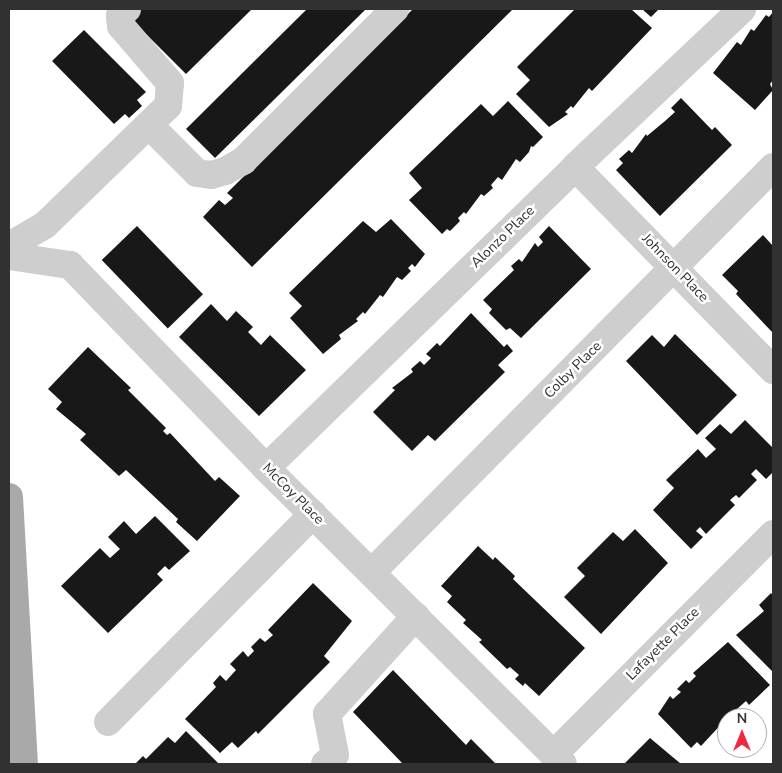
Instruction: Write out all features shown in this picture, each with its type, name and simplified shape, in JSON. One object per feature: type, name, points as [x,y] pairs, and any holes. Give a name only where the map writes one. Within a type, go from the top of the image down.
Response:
[{"type":"main road","points":[[9,497],[24,764]]},
{"type":"main road","points":[[9,672],[17,636]]},
{"type":"street","points":[[9,246],[46,224],[150,126],[168,106],[170,83],[121,26],[120,16],[127,9]]},
{"type":"street","points":[[150,126],[197,174],[211,176],[225,170],[243,161],[395,9]]},
{"type":"street","name":"Alonzo Place","points":[[266,468],[575,167],[742,9]]},
{"type":"street","name":"Johnson Place","points":[[575,167],[773,370]]},
{"type":"street","name":"Colby Place","points":[[372,572],[773,167]]},
{"type":"street","name":"McCoy Place","points":[[9,256],[70,265],[266,468],[558,760]]},
{"type":"street","points":[[108,722],[313,514]]},
{"type":"street","name":"Lafayette Place","points":[[558,760],[773,534]]},
{"type":"street","points":[[325,764],[335,755],[327,714],[416,616]]},
{"type":"building","points":[[140,9],[252,9],[186,74],[130,18]]},
{"type":"building","points":[[307,9],[366,9],[215,158],[186,129]]},
{"type":"building","points":[[413,9],[513,9],[252,267],[203,217],[219,200],[225,205],[233,198],[227,193]]},
{"type":"building","points":[[575,9],[631,9],[652,28],[592,91],[589,88],[573,108],[571,106],[565,112],[568,114],[549,127],[516,94],[530,80],[517,67]]},
{"type":"building","points":[[642,9],[659,9],[651,17]]},
{"type":"building","points":[[773,12],[773,80],[770,84],[773,90],[755,110],[713,73],[737,42],[741,45],[751,29],[754,31],[766,15],[769,17]]},
{"type":"building","points":[[84,30],[146,92],[137,100],[142,106],[129,118],[125,114],[114,124],[52,61]]},
{"type":"building","points":[[681,98],[712,130],[715,127],[732,145],[660,216],[616,170],[623,163],[619,159],[629,150],[632,153],[646,134],[647,136],[675,112],[671,108]]},
{"type":"building","points":[[508,101],[543,137],[533,147],[531,146],[529,152],[520,162],[516,159],[502,180],[498,177],[491,185],[493,188],[484,196],[481,194],[466,214],[464,212],[458,218],[460,221],[450,231],[447,229],[442,234],[409,200],[422,188],[409,173],[481,104],[493,116]]},
{"type":"building","points":[[391,219],[425,254],[415,267],[412,264],[408,268],[411,271],[402,280],[397,277],[383,297],[380,295],[365,314],[363,312],[356,319],[358,321],[339,335],[341,339],[323,354],[290,318],[302,306],[289,293],[363,221],[376,232]]},
{"type":"building","points":[[137,226],[203,294],[168,328],[102,260]]},
{"type":"building","points":[[549,226],[591,269],[521,338],[510,328],[506,330],[489,313],[492,309],[483,300],[514,270],[511,266],[519,259],[522,262],[535,243],[538,247],[543,242],[539,237]]},
{"type":"building","points":[[763,235],[773,246],[773,333],[736,294],[738,291],[722,275]]},
{"type":"building","points":[[211,304],[227,321],[236,311],[253,327],[248,332],[261,345],[270,335],[306,370],[259,416],[179,337]]},
{"type":"building","points":[[471,313],[504,347],[507,344],[513,351],[498,365],[505,372],[435,441],[428,435],[412,451],[373,412],[395,390],[392,388],[413,372],[411,369],[420,361],[424,365],[431,358],[426,354],[437,343],[440,346]]},
{"type":"building","points":[[675,334],[737,395],[697,435],[626,361],[652,335],[664,347]]},
{"type":"building","points":[[88,347],[131,388],[128,390],[166,428],[163,431],[167,435],[170,433],[215,481],[219,477],[240,496],[197,541],[176,522],[178,519],[126,470],[119,476],[80,440],[86,434],[56,409],[62,402],[48,389]]},
{"type":"building","points":[[745,420],[773,448],[773,472],[766,479],[756,469],[751,474],[757,480],[739,498],[736,495],[730,500],[735,505],[706,534],[700,527],[696,531],[703,537],[691,549],[653,510],[674,488],[666,480],[698,449],[706,458],[716,449],[705,438],[720,424],[731,434]]},
{"type":"building","points":[[155,516],[190,551],[169,570],[165,566],[157,574],[163,580],[108,633],[61,586],[100,548],[110,558],[120,549],[108,537],[124,521],[136,534]]},
{"type":"building","points":[[635,529],[668,563],[601,634],[564,597],[585,576],[577,568],[613,532],[623,541]]},
{"type":"building","points":[[478,546],[493,560],[495,557],[515,576],[513,579],[585,648],[539,696],[525,683],[523,686],[515,679],[519,675],[510,667],[507,669],[479,642],[482,640],[463,623],[466,620],[447,602],[452,596],[441,586]]},
{"type":"building","points":[[313,583],[352,621],[324,656],[330,662],[258,734],[256,731],[238,748],[232,742],[220,753],[185,719],[216,687],[213,683],[220,675],[226,681],[236,670],[230,664],[243,651],[248,657],[254,651],[251,647],[260,638],[265,642],[273,635],[268,630]]},
{"type":"building","points":[[771,593],[773,596],[773,672],[736,635],[764,611],[759,605]]},
{"type":"building","points":[[728,642],[770,685],[749,705],[746,701],[738,708],[717,708],[717,729],[701,746],[697,742],[691,748],[658,714],[670,696],[673,699],[681,692],[677,689],[686,680],[689,683],[696,676],[693,673]]},
{"type":"building","points":[[393,670],[466,745],[471,739],[495,763],[403,764],[353,712]]},
{"type":"building","points":[[186,731],[219,764],[135,764],[143,756],[146,759],[168,737],[175,743]]},
{"type":"building","points":[[650,738],[681,764],[624,764]]}]
